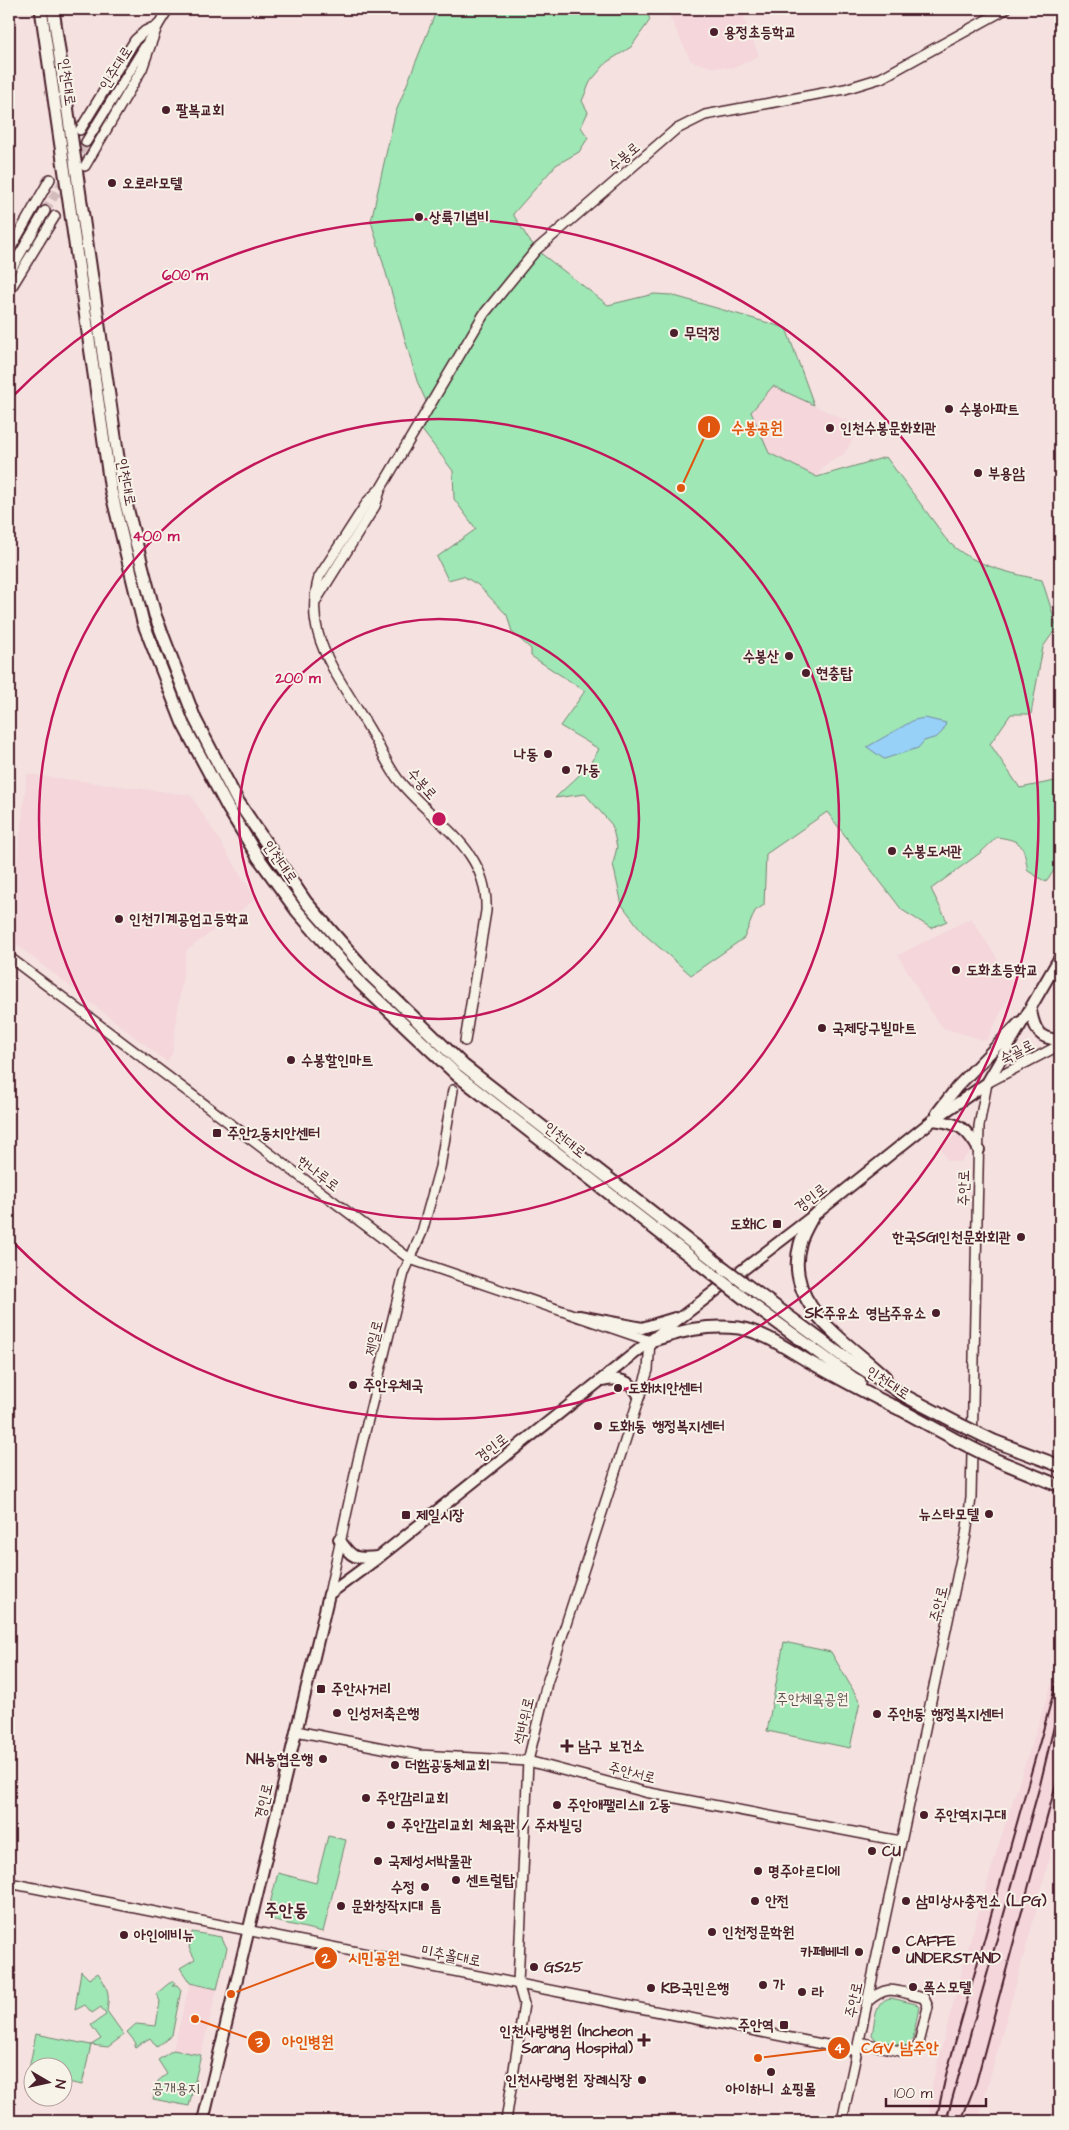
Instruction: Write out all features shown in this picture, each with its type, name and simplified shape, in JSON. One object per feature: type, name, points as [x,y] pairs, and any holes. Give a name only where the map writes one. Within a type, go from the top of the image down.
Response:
[{"type":"highway","name":"인천대로","points":[[41,9],[111,491],[143,622],[183,724],[258,857],[297,911],[361,984],[457,1075],[746,1300],[832,1364],[899,1410],[994,1459],[1060,1486]]},
{"type":"highway","name":"인천대로","points":[[53,9],[123,492],[155,616],[195,719],[237,800],[306,902],[368,973],[456,1058],[756,1292],[841,1355],[907,1396],[994,1441],[1060,1466]]},
{"type":"highway","points":[[813,1216],[800,1244],[797,1268],[801,1289],[812,1310],[827,1326],[907,1396]]},
{"type":"highway","points":[[650,1341],[688,1328],[717,1326],[741,1329],[762,1335],[899,1410]]},
{"type":"main road","name":"경인로","points":[[203,2121],[328,1594],[379,1557],[650,1341],[813,1216],[933,1120],[987,1083],[1031,1011],[1060,957]]},
{"type":"main road","points":[[1031,1011],[1034,1025],[1040,1034],[1048,1039],[1060,1040]]},
{"type":"main road","points":[[979,1150],[970,1133],[950,1122],[933,1120],[957,1087],[1031,1011]]},
{"type":"main road","points":[[579,1316],[642,1328],[684,1315]]},
{"type":"main road","points":[[600,1382],[615,1378],[628,1382],[636,1388],[639,1396]]},
{"type":"main road","points":[[340,1539],[348,1553],[358,1559],[379,1557]]},
{"type":"street","name":"인주대로","points":[[86,142],[168,9]]},
{"type":"street","name":"수봉로","points":[[465,1040],[486,911],[485,891],[480,872],[472,854],[455,836],[416,802],[398,780],[323,648],[315,618],[315,590],[319,577],[368,501],[381,488],[484,314],[536,250],[676,130],[705,115],[845,89],[881,78],[1006,9]]},
{"type":"street","points":[[80,130],[135,40],[158,24]]},
{"type":"street","points":[[86,166],[142,68],[158,24]]},
{"type":"street","points":[[9,251],[50,179]]},
{"type":"street","points":[[9,273],[45,211]]},
{"type":"street","points":[[9,290],[55,216]]},
{"type":"street","name":"한나루로","points":[[9,957],[410,1259],[650,1341]]},
{"type":"street","name":"숙골로","points":[[987,1083],[1060,1045]]},
{"type":"street","name":"주안로","points":[[842,2121],[900,1841],[961,1566],[970,1507],[979,1126],[987,1083]]},
{"type":"street","name":"제일로","points":[[328,1594],[404,1273],[422,1232],[440,1167],[454,1090]]},
{"type":"street","name":"석바위로","points":[[506,2121],[524,2004],[518,1983],[528,1761],[547,1683],[648,1370],[650,1341]]},
{"type":"street","name":"주안서로","points":[[296,1731],[419,1755],[528,1761],[645,1792],[900,1841]]},
{"type":"street","name":"미추홀대로","points":[[9,1883],[168,1913],[249,1932],[858,2047]]},
{"type":"street","points":[[858,2047],[900,2051],[913,2050],[920,2044],[928,2007],[924,1998],[887,1989],[882,1990],[867,2002]]},
{"type":"shaded area","name":"용정초등학교","points":[[666,9],[741,9],[759,56],[734,68],[710,67],[691,61]]},
{"type":"shaded area","points":[[773,386],[860,427],[844,454],[825,465],[817,477],[769,453],[751,412]]},
{"type":"shaded area","name":"인천기계공업고등학교","points":[[27,774],[191,795],[256,899],[186,951],[172,1054],[167,1062],[9,939],[9,895],[14,888]]},
{"type":"shaded area","name":"도화초등학교","points":[[971,918],[1015,986],[986,1041],[943,1028],[930,1011],[898,955]]},
{"type":"shaded area","points":[[957,1134],[971,1139],[974,1149],[960,1162],[948,1161],[940,1147]]},
{"type":"shaded area","points":[[1060,1658],[1060,1814],[1037,1908],[978,2121],[928,2121],[933,2080],[967,1951],[999,1843]]},
{"type":"shaded area","points":[[190,1983],[217,1989],[201,2055],[173,2050]]},
{"type":"green space","points":[[437,9],[646,9],[650,20],[631,47],[607,62],[590,82],[582,101],[588,112],[581,127],[588,138],[579,152],[556,165],[513,214],[529,240],[543,255],[608,305],[654,294],[671,295],[786,328],[814,405],[773,386],[751,412],[769,453],[817,477],[886,457],[945,538],[956,549],[983,564],[1042,580],[1057,627],[1043,647],[1031,714],[1011,714],[990,744],[1020,788],[1060,780],[1060,862],[1046,882],[1028,871],[1021,846],[1013,840],[997,837],[980,853],[931,889],[947,921],[931,928],[902,910],[827,812],[766,854],[764,905],[755,911],[744,938],[691,975],[644,934],[622,905],[613,864],[617,847],[612,825],[585,794],[555,798],[585,769],[599,749],[560,726],[585,691],[531,656],[531,649],[512,632],[507,615],[478,585],[463,576],[448,580],[437,557],[476,529],[454,499],[453,471],[422,430],[431,412],[417,381],[371,221],[395,114]]},
{"type":"green space","name":"주안체육공원","points":[[784,1642],[831,1652],[860,1702],[850,1748],[767,1731]]},
{"type":"green space","points":[[328,1836],[346,1840],[323,1932],[275,1921],[268,1911],[278,1873],[316,1883]]},
{"type":"green space","points":[[192,1932],[221,1937],[227,1948],[217,1989],[190,1983],[180,1968],[195,1959],[189,1948]]},
{"type":"green space","points":[[81,1971],[89,1979],[98,1973],[107,1991],[107,2011],[124,2035],[108,2047],[91,2045],[101,2039],[91,2025],[106,2015],[101,2007],[92,2013],[85,2005],[75,2010]]},
{"type":"green space","points":[[173,1980],[175,1983],[172,1985],[177,1985],[181,1990],[172,2035],[157,2047],[150,2038],[135,2047],[136,2043],[127,2032],[136,2024],[156,2026],[160,2001],[156,1994]]},
{"type":"green space","points":[[891,1998],[916,2004],[919,2007],[913,2039],[906,2047],[877,2041],[872,2035],[879,2007]]},
{"type":"green space","points":[[36,2034],[91,2045],[82,2085],[72,2083],[72,2058],[31,2058]]},
{"type":"green space","name":"공개용지","points":[[173,2050],[201,2055],[189,2106],[153,2099],[158,2081],[167,2074],[158,2060]]},
{"type":"water","points":[[925,718],[946,723],[943,731],[937,737],[924,741],[918,748],[884,759],[867,747],[914,720]]},
{"type":"tunnel","points":[[73,164],[86,142]]},
{"type":"tunnel","points":[[45,211],[67,175]]},
{"type":"railway","points":[[936,2121],[946,2075],[1060,1670]]},
{"type":"railway","points":[[946,2121],[1040,1785],[1060,1701]]},
{"type":"railway","points":[[961,2121],[976,2083],[1060,1769]]},
{"type":"place","name":"용정초등학교","points":[[714,32]]},
{"type":"place","name":"팔복교회","points":[[166,110]]},
{"type":"place","name":"오로라모텔","points":[[112,183]]},
{"type":"place","name":"상륙기념비","points":[[419,217]]},
{"type":"place","name":"무덕정","points":[[674,333]]},
{"type":"place","name":"수봉아파트","points":[[949,409]]},
{"type":"place","name":"인천수봉문화회관","points":[[830,428]]},
{"type":"place","name":"부용암","points":[[978,473]]},
{"type":"place","name":"수봉공원","points":[[681,488]]},
{"type":"place","name":"수봉산","points":[[789,656]]},
{"type":"place","name":"현충탑","points":[[806,673]]},
{"type":"place","name":"나동","points":[[548,754]]},
{"type":"place","name":"가동","points":[[566,770]]},
{"type":"place","name":"수봉도서관","points":[[892,851]]},
{"type":"place","name":"인천기계공업고등학교","points":[[119,919]]},
{"type":"place","name":"도화초등학교","points":[[956,970]]},
{"type":"place","name":"국제당구빌마트","points":[[822,1028]]},
{"type":"place","name":"수봉할인마트","points":[[291,1060]]},
{"type":"place","name":"주안2동치안센터","points":[[217,1133]]},
{"type":"place","name":"도화IC","points":[[777,1224]]},
{"type":"place","name":"한국SGI인천문화회관","points":[[1021,1237]]},
{"type":"place","name":"SK주유소 영남주유소","points":[[936,1313]]},
{"type":"place","name":"주안우체국","points":[[353,1385]]},
{"type":"place","name":"도화1치안센터","points":[[618,1388]]},
{"type":"place","name":"도화1동 행정복지센터","points":[[598,1426]]},
{"type":"place","name":"뉴스타모텔","points":[[989,1514]]},
{"type":"place","name":"제일시장","points":[[406,1515]]},
{"type":"place","name":"주안사거리","points":[[321,1689]]},
{"type":"place","name":"인성저축은행","points":[[337,1713]]},
{"type":"place","name":"주안1동 행정복지센터","points":[[877,1714]]},
{"type":"place","name":"남구 보건소","points":[[567,1746]]},
{"type":"place","name":"NH농협은행","points":[[323,1759]]},
{"type":"place","name":"더함공동체교회","points":[[395,1765]]},
{"type":"place","name":"주안감리교회","points":[[366,1798]]},
{"type":"place","name":"주안애팰리스II 2동","points":[[557,1805]]},
{"type":"place","name":"주안역지구대","points":[[924,1815]]},
{"type":"place","name":"주안감리교회 체육관 / 주차빌딩","points":[[391,1825]]},
{"type":"place","name":"CU","points":[[872,1851]]},
{"type":"place","name":"국제성서박물관","points":[[378,1861]]},
{"type":"place","name":"명주아르디에","points":[[758,1871]]},
{"type":"place","name":"센트럴탑","points":[[456,1880]]},
{"type":"place","name":"수정","points":[[425,1887]]},
{"type":"place","name":"안전","points":[[755,1901]]},
{"type":"place","name":"삼미상사충전소 (LPG)","points":[[906,1901]]},
{"type":"place","name":"문화창작지대 틈","points":[[341,1906]]},
{"type":"place","name":"인천정문학원","points":[[712,1932]]},
{"type":"place","name":"아인에비뉴","points":[[124,1935]]},
{"type":"place","name":"CAFFE UNDERSTAND","points":[[896,1950]]},
{"type":"place","name":"카페베네","points":[[859,1952]]},
{"type":"place","name":"GS25","points":[[534,1967]]},
{"type":"place","name":"가","points":[[763,1985]]},
{"type":"place","name":"폭스모텔","points":[[913,1987]]},
{"type":"place","name":"KB국민은행","points":[[651,1988]]},
{"type":"place","name":"라","points":[[802,1992]]},
{"type":"place","name":"시민공원","points":[[231,1994]]},
{"type":"place","name":"아인병원","points":[[195,2019]]},
{"type":"place","name":"주안역","points":[[784,2025]]},
{"type":"place","name":"인천사랑병원 (Incheon Sarang Hospital)","points":[[644,2040]]},
{"type":"place","name":"CGV 남주안","points":[[758,2058]]},
{"type":"place","name":"아이하니 쇼핑몰","points":[[771,2072]]},
{"type":"place","name":"인천사랑병원 장례식장","points":[[642,2080]]},
{"type":"district","name":"주안동","points":[[286,1910]]}]
